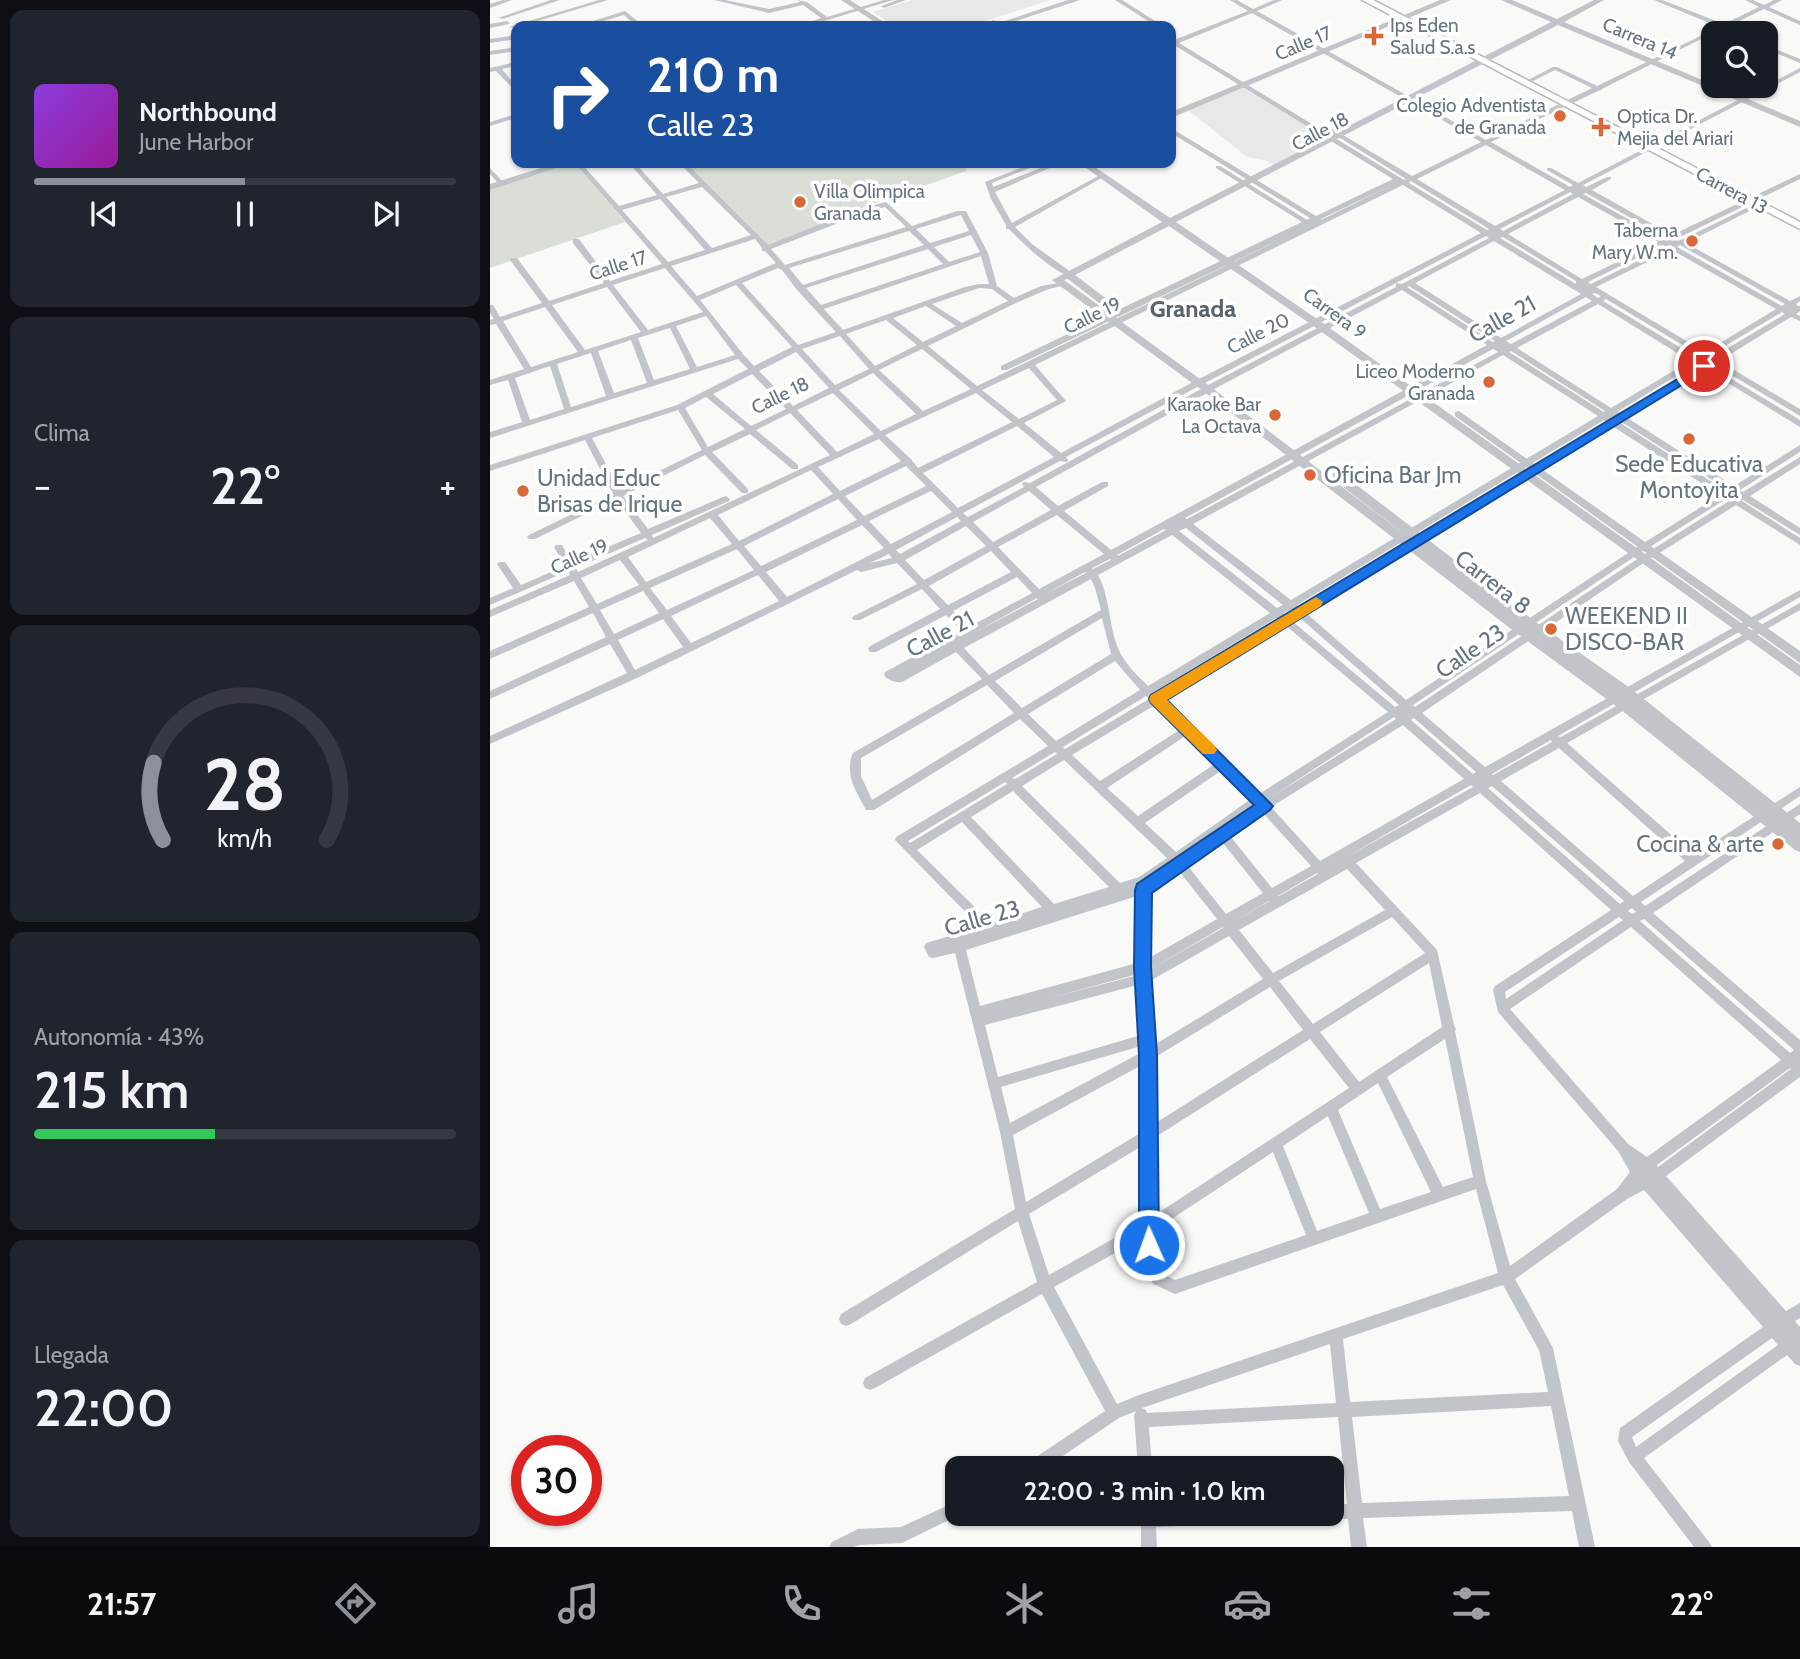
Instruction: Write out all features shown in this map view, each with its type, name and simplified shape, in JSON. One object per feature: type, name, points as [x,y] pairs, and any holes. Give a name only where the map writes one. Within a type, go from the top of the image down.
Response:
[{"type":"main road","name":"Carrera 13","points":[[1366,0],[1800,219]]},
{"type":"main road","name":"Carrera 13","points":[[1376,0],[1402,16]]},
{"type":"main road","name":"Carrera 13","points":[[1488,60],[1567,101]]},
{"type":"main road","name":"Carrera 13","points":[[1758,200],[1800,226]]},
{"type":"street","points":[[509,0],[491,10],[511,26]]},
{"type":"street","points":[[501,18],[557,0]]},
{"type":"street","points":[[540,21],[608,0]]},
{"type":"street","points":[[540,21],[608,0]]},
{"type":"street","points":[[717,0],[769,11],[803,2],[826,19]]},
{"type":"street","points":[[832,0],[876,21]]},
{"type":"street","points":[[845,0],[867,21]]},
{"type":"street","points":[[832,21],[890,0]]},
{"type":"street","points":[[819,21],[903,0]]},
{"type":"street","points":[[1004,21],[1061,0]]},
{"type":"street","points":[[1006,21],[1076,0]]},
{"type":"street","points":[[1105,0],[1140,21]]},
{"type":"street","points":[[1118,0],[1152,21]]},
{"type":"street","points":[[1233,0],[1256,8]]},
{"type":"street","points":[[1241,0],[1672,243],[1795,309]]},
{"type":"street","points":[[1176,38],[1279,0]]},
{"type":"street","name":"Calle 17","points":[[1402,16],[1434,0]]},
{"type":"street","name":"Calle 17","points":[[1176,114],[1324,48],[1447,0]]},
{"type":"street","name":"Carrera 14","points":[[1504,0],[1701,77]]},
{"type":"street","name":"Carrera 14","points":[[1516,0],[1562,22]]},
{"type":"street","name":"Calle 18","points":[[1562,22],[1600,0]]},
{"type":"street","name":"Calle 18","points":[[532,537],[1013,301],[1066,279],[1562,22],[1610,0]]},
{"type":"street","points":[[1648,0],[1704,21]]},
{"type":"street","points":[[1657,0],[1706,21]]},
{"type":"street","points":[[1748,0],[1764,3],[1799,21]]},
{"type":"street","name":"Calle 19","points":[[1731,21],[1764,3],[1779,0]]},
{"type":"street","points":[[598,21],[627,13],[635,21]]},
{"type":"street","points":[[490,26],[511,29]]},
{"type":"street","points":[[490,41],[511,30]]},
{"type":"street","name":"Calle 19","points":[[490,614],[622,556],[650,538],[795,467],[834,453],[1031,361],[1315,223],[1397,179],[1460,149],[1488,139],[1701,36]]},
{"type":"street","points":[[1176,40],[1337,138],[1406,175],[1572,286],[1586,289]]},
{"type":"street","points":[[490,53],[511,50]]},
{"type":"street","points":[[1778,50],[1800,59]]},
{"type":"street","name":"Carrera 14","points":[[1653,59],[1800,118]]},
{"type":"street","points":[[1531,80],[1555,68],[1596,87]]},
{"type":"street","name":"Calle 20","points":[[490,740],[845,573],[1061,457],[1582,190],[1787,80],[1800,70]]},
{"type":"street","points":[[495,71],[511,85]]},
{"type":"street","name":"Calle 20","points":[[1787,80],[1800,77]]},
{"type":"street","name":"Calle 17","points":[[1176,107],[1244,82]]},
{"type":"street","name":"Carrera 14","points":[[1746,98],[1800,124]]},
{"type":"street","points":[[490,127],[511,120]]},
{"type":"street","points":[[1176,133],[1279,205],[1307,222],[1315,223]]},
{"type":"street","points":[[1337,138],[1404,184],[1563,271],[1600,299],[1704,361],[1800,413]]},
{"type":"street","points":[[1488,139],[1571,190]]},
{"type":"street","name":"Calle 19","points":[[1315,223],[1324,223],[1413,180],[1469,152],[1488,139]]},
{"type":"street","points":[[1176,141],[1288,202],[1315,223]]},
{"type":"street","points":[[1460,149],[1469,152]]},
{"type":"street","points":[[495,183],[537,168]]},
{"type":"street","points":[[495,183],[548,168]]},
{"type":"street","points":[[582,168],[708,313],[740,356],[834,453]]},
{"type":"street","points":[[637,168],[711,252]]},
{"type":"street","points":[[687,168],[755,236],[874,370],[920,412]]},
{"type":"street","points":[[1026,168],[988,182],[996,207],[1009,227],[1066,279]]},
{"type":"street","points":[[991,191],[1046,168]]},
{"type":"street","name":"Carrera 9","points":[[1090,168],[1178,221]]},
{"type":"street","name":"Carrera 9","points":[[1106,168],[1526,468],[1650,549],[1800,672]]},
{"type":"street","points":[[490,170],[495,183]]},
{"type":"street","points":[[1009,227],[1102,176]]},
{"type":"street","name":"Calle 21","points":[[954,644],[889,675],[898,679],[970,635],[1419,391],[1663,242],[1681,242],[1800,176]]},
{"type":"street","points":[[618,209],[704,184]]},
{"type":"street","name":"Calle 21","points":[[1586,289],[1758,200],[1800,184]]},
{"type":"street","name":"Calle 20","points":[[1494,234],[1571,190],[1582,190]]},
{"type":"street","points":[[1582,190],[1663,242]]},
{"type":"street","points":[[1279,205],[1288,202]]},
{"type":"street","points":[[765,249],[852,214],[886,204],[948,265]]},
{"type":"street","points":[[695,299],[736,281],[962,213],[984,253],[994,287]]},
{"type":"street","name":"Calle 19","points":[[1235,261],[1307,222]]},
{"type":"street","points":[[800,288],[972,232]]},
{"type":"street","name":"Calle 17","points":[[494,322],[755,236]]},
{"type":"street","points":[[576,241],[646,334]]},
{"type":"street","points":[[1681,242],[1795,309]]},
{"type":"street","points":[[819,308],[984,253]]},
{"type":"street","points":[[514,260],[584,354]]},
{"type":"street","points":[[1554,275],[1563,271]]},
{"type":"street","name":"Carrera 8","points":[[1066,279],[1302,455],[1529,630],[1625,699],[1780,822],[1800,846]]},
{"type":"street","points":[[736,281],[834,389],[1042,596]]},
{"type":"street","points":[[1402,282],[1735,497],[1800,542]]},
{"type":"street","points":[[490,468],[680,407],[797,348],[840,331],[979,286],[994,287],[1013,301]]},
{"type":"street","name":"Calle 21","points":[[1419,391],[1506,350],[1600,299]]},
{"type":"street","points":[[926,303],[962,327]]},
{"type":"street","points":[[490,307],[494,322],[529,371]]},
{"type":"street","points":[[993,932],[900,840],[1006,776],[1060,750],[1704,361],[1795,309]]},
{"type":"street","points":[[490,383],[708,313]]},
{"type":"street","points":[[886,316],[1069,464]]},
{"type":"street","points":[[672,325],[694,370]]},
{"type":"street","points":[[634,337],[652,385]]},
{"type":"street","points":[[594,350],[611,397]]},
{"type":"street","points":[[490,435],[740,356]]},
{"type":"street","points":[[918,472],[1062,401],[1031,361]]},
{"type":"street","points":[[1704,361],[1800,424]]},
{"type":"street","points":[[553,364],[568,410]]},
{"type":"street","points":[[511,377],[527,423]]},
{"type":"street","name":"Calle 20","points":[[845,573],[899,559],[1207,384]]},
{"type":"street","points":[[708,394],[795,467]]},
{"type":"street","points":[[680,407],[707,452],[745,491]]},
{"type":"street","points":[[587,437],[618,495],[650,538]]},
{"type":"street","name":"Calle 23","points":[[1735,497],[1800,448]]},
{"type":"street","name":"Calle 19","points":[[490,602],[571,567],[712,514],[834,453]]},
{"type":"street","name":"Calle 23","points":[[976,1017],[958,943],[1143,885],[1262,803],[1398,716],[1416,712],[1529,630],[1650,549],[1800,460]]},
{"type":"street","points":[[490,655],[738,545],[908,461]]},
{"type":"street","points":[[812,466],[970,635]]},
{"type":"street","name":"Carrera 9","points":[[1526,468],[1638,557],[1749,628],[1800,657]]},
{"type":"street","points":[[1018,480],[1031,486],[1114,557]]},
{"type":"street","points":[[857,618],[923,585],[1105,484]]},
{"type":"street","points":[[490,695],[613,641],[932,487]]},
{"type":"street","points":[[1735,497],[1800,532]]},
{"type":"street","points":[[712,514],[786,603]]},
{"type":"street","points":[[1181,521],[1295,608],[1494,780],[1645,912],[1798,1060]]},
{"type":"street","points":[[1168,528],[1281,617],[1632,921],[1798,1060]]},
{"type":"street","points":[[559,547],[633,675]]},
{"type":"street","points":[[622,556],[689,647]]},
{"type":"street","points":[[502,564],[519,589]]},
{"type":"street","points":[[1089,571],[1105,611],[1116,655],[1152,695],[1262,803],[1322,871]]},
{"type":"street","points":[[873,649],[1017,573]]},
{"type":"street","points":[[1114,1413],[1045,1285],[1023,1212],[1006,1132],[976,1017],[1143,973],[1475,784],[1494,780],[1555,739],[1749,628],[1800,593]]},
{"type":"street","points":[[1749,628],[1800,606]]},
{"type":"street","points":[[1105,611],[857,757],[853,765],[854,775],[870,807],[1116,655]]},
{"type":"street","name":"Calle 23","points":[[1398,716],[1406,705],[1529,630]]},
{"type":"street","points":[[954,644],[1020,713],[1176,860],[1358,1090]]},
{"type":"street","points":[[1100,787],[1188,729]]},
{"type":"street","points":[[1475,784],[1484,772],[1555,739]]},
{"type":"street","points":[[1555,739],[1693,861]]},
{"type":"street","points":[[909,849],[1015,785],[1060,750]]},
{"type":"street","points":[[1136,823],[1223,764]]},
{"type":"street","points":[[1006,776],[1121,892]]},
{"type":"street","points":[[1800,791],[1499,990],[1502,1008],[1779,1324],[1796,1340],[1800,1359]]},
{"type":"street","name":"Calle 23","points":[[1176,860],[1222,834],[1262,803]]},
{"type":"street","points":[[1502,1008],[1800,808]]},
{"type":"street","points":[[963,816],[1054,913]]},
{"type":"street","name":"Carrera 8","points":[[1780,822],[1800,831]]},
{"type":"street","points":[[1222,834],[1275,898]]},
{"type":"street","points":[[1345,858],[1433,954],[1480,1181],[1506,1277],[1546,1348],[1587,1547]]},
{"type":"street","points":[[1143,885],[1143,973],[1148,1055],[1148,1227],[1153,1272],[1165,1284],[1175,1287],[1480,1181]]},
{"type":"street","points":[[1006,1132],[1148,1055],[1393,911]]},
{"type":"street","points":[[846,1320],[1312,1032],[1433,954]]},
{"type":"street","points":[[870,1383],[1148,1227],[1450,1029]]},
{"type":"street","points":[[993,1084],[1147,1039]]},
{"type":"street","points":[[1050,1456],[1114,1413],[1139,1402],[1506,1277],[1622,1194],[1798,1060]]},
{"type":"street","points":[[1381,1075],[1440,1195]]},
{"type":"street","points":[[1331,1108],[1377,1217]]},
{"type":"street","points":[[1276,1144],[1314,1239]]},
{"type":"street","points":[[1704,1547],[1634,1457],[1625,1441],[1625,1433],[1800,1310]]},
{"type":"street","points":[[1336,1335],[1360,1547]]},
{"type":"street","points":[[1634,1457],[1796,1340]]},
{"type":"street","points":[[1142,1420],[1346,1412],[1557,1399]]},
{"type":"street","points":[[1139,1402],[1144,1456]]},
{"type":"street","points":[[1344,1512],[1578,1503]]},
{"type":"street","points":[[837,1547],[858,1537],[902,1535],[945,1514]]},
{"type":"street","points":[[1148,1526],[1149,1547]]},
{"type":"shaded area","points":[[912,0],[1050,0],[985,21],[886,21],[873,12]]},
{"type":"shaded area","points":[[1243,88],[1327,138],[1276,166],[1264,160],[1247,157],[1188,110]]},
{"type":"shaded area","points":[[555,168],[580,168],[625,222],[490,268],[490,188]]},
{"type":"shaded area","name":"Villa Olimpica Granada","points":[[687,168],[966,168],[966,171],[862,208],[765,248]]},
{"type":"slow traffic","points":[[1209,750],[1157,699],[1316,602]]},
{"type":"place","name":"Ips Eden Salud S.a.s","points":[[1374,36]]},
{"type":"place","name":"Colegio Adventista de Granada","points":[[1560,116]]},
{"type":"place","name":"Optica Dr. Mejia del Ariari","points":[[1601,127]]},
{"type":"place","name":"Villa Olimpica Granada","points":[[800,202]]},
{"type":"place","name":"Taberna Mary W.m.","points":[[1692,241]]},
{"type":"place","name":"Liceo Moderno Granada","points":[[1489,382]]},
{"type":"place","name":"Karaoke Bar La Octava","points":[[1275,415]]},
{"type":"place","name":"Sede Educativa Montoyita","points":[[1689,439]]},
{"type":"place","name":"Oficina Bar Jm","points":[[1310,475]]},
{"type":"place","name":"Unidad Educ Brisas de Irique","points":[[523,491]]},
{"type":"place","name":"WEEKEND II DISCO-BAR","points":[[1551,629]]},
{"type":"place","name":"Cocina & arte","points":[[1778,844]]},
{"type":"district","name":"Granada","points":[[1193,309]]},
{"type":"route","points":[[1149,1245],[1148,1055],[1143,967],[1143,890],[1178,863],[1265,806],[1157,699],[1704,366]]}]
